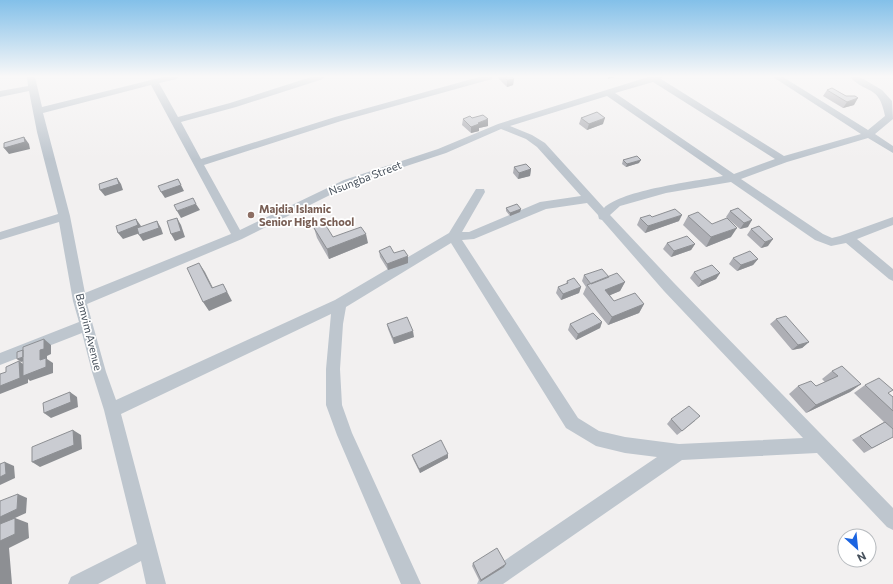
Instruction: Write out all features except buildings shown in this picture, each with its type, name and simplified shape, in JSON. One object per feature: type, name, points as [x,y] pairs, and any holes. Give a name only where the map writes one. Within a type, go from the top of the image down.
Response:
[{"type":"street","name":"Bamvim Avenue","points":[[37,104],[64,216],[80,301],[99,372],[112,410],[156,584]]},
{"type":"street","points":[[38,111],[66,104]]},
{"type":"street","points":[[167,104],[238,236]]},
{"type":"street","points":[[176,120],[235,104]]},
{"type":"street","points":[[198,164],[338,118],[389,104]]},
{"type":"street","name":"Nsungba Street","points":[[80,301],[238,236],[348,182],[442,151],[501,126],[570,104]]},
{"type":"street","points":[[627,104],[819,237],[831,242],[848,238],[893,221]]},
{"type":"street","points":[[696,104],[783,160]]},
{"type":"street","points":[[820,104],[893,150]]},
{"type":"street","points":[[604,216],[616,203],[666,189],[733,178],[783,160],[869,135],[876,127],[890,116],[888,104]]},
{"type":"street","points":[[501,126],[536,140],[604,216],[893,521]]},
{"type":"street","points":[[112,410],[340,304],[453,236],[480,192]]},
{"type":"street","points":[[453,236],[470,236],[544,205],[588,198]]},
{"type":"street","points":[[0,236],[64,216]]},
{"type":"street","points":[[453,236],[572,423],[596,438],[626,445],[679,452],[820,445]]},
{"type":"street","points":[[848,238],[893,276]]},
{"type":"street","points":[[340,304],[336,324],[333,369],[334,405],[345,435],[411,584]]},
{"type":"street","points":[[0,358],[86,325]]},
{"type":"street","points":[[487,584],[679,452]]},
{"type":"street","points":[[78,584],[147,548]]},
{"type":"place","name":"Majdia Islamic Senior High School","points":[[251,215]]}]
